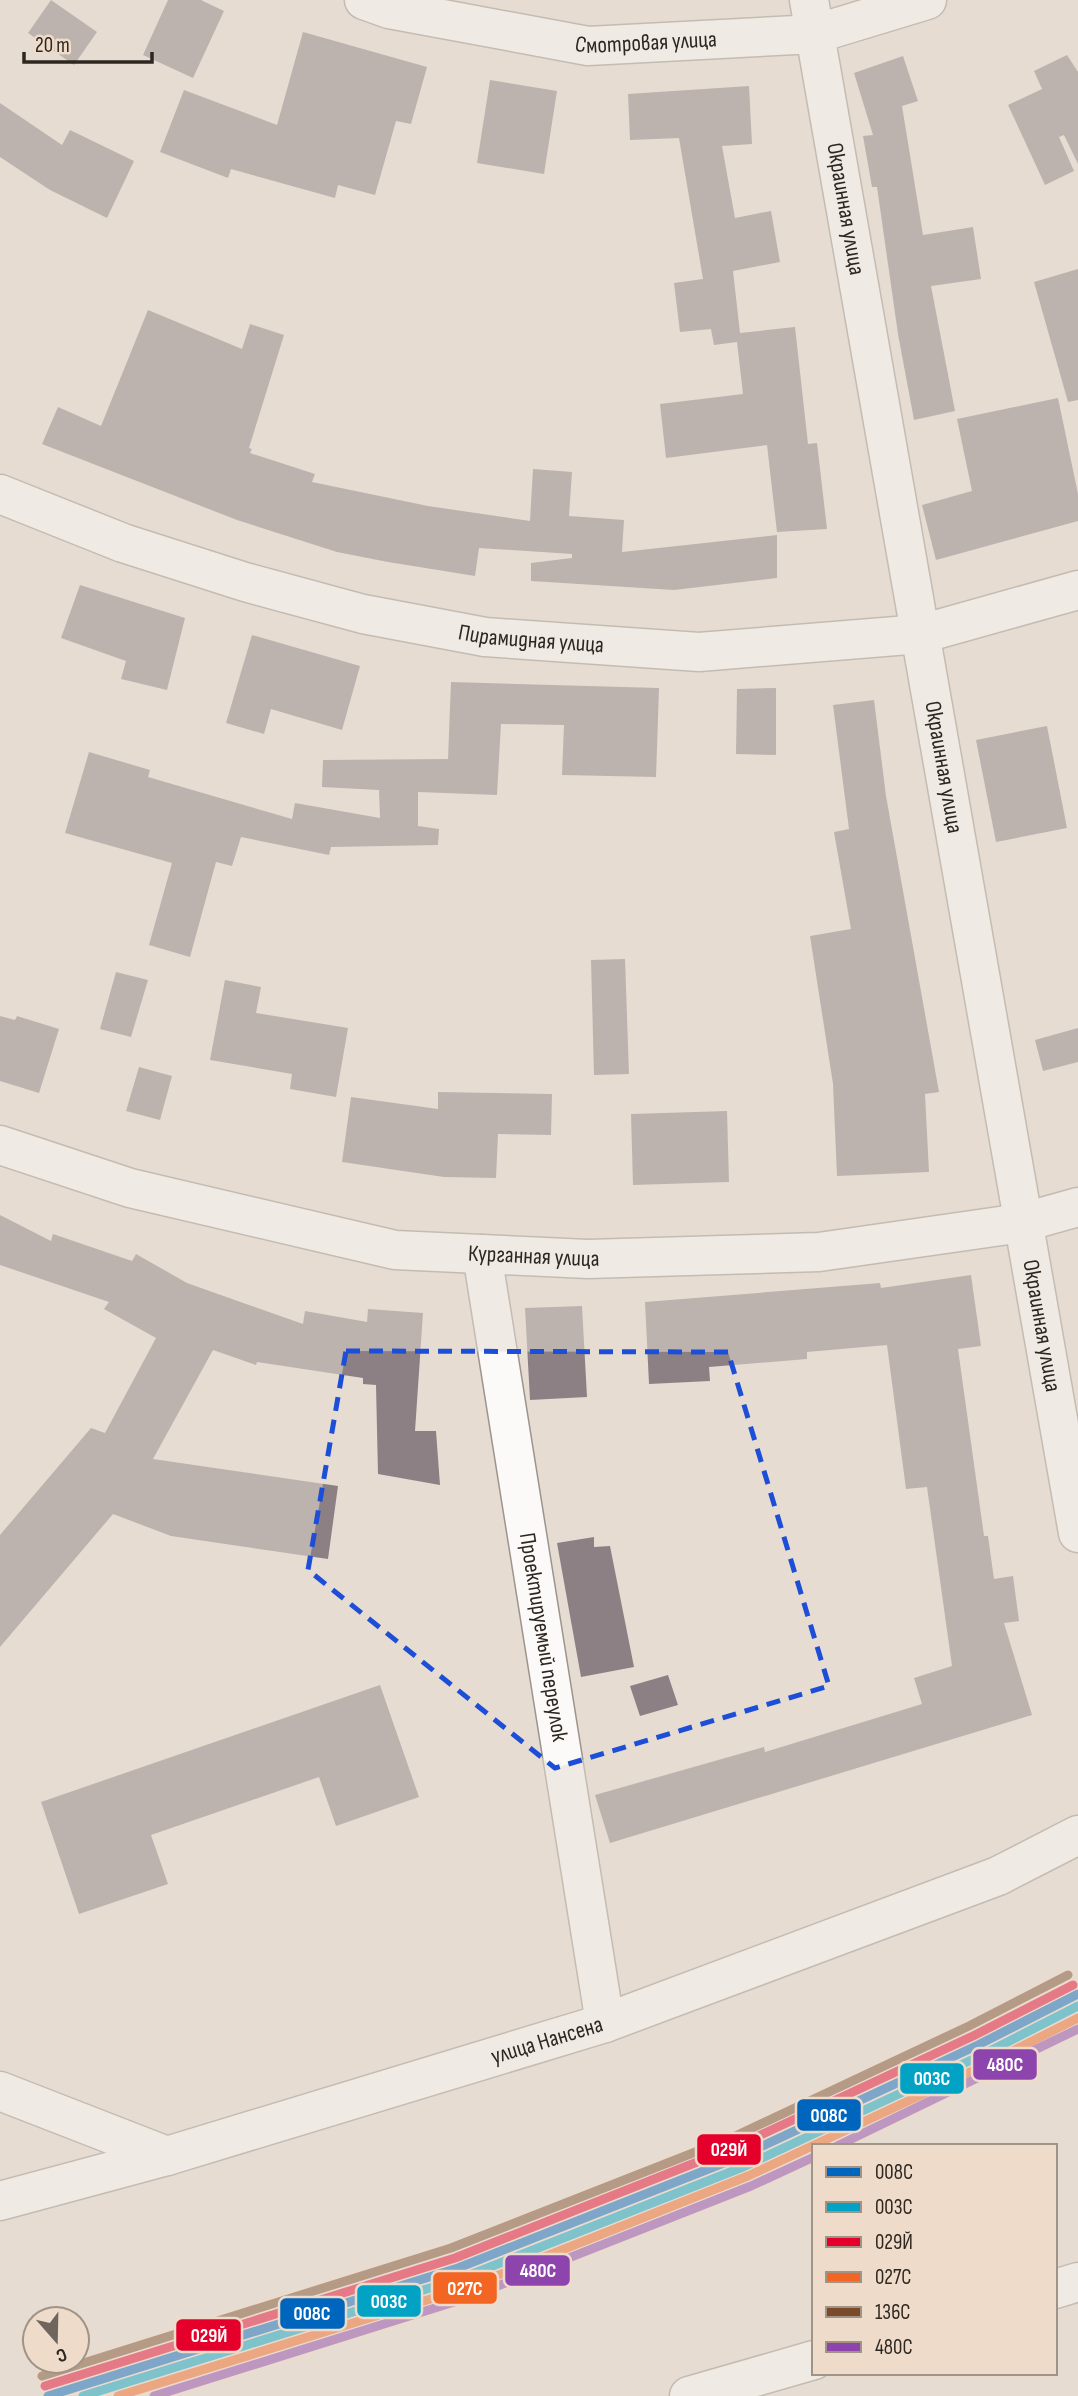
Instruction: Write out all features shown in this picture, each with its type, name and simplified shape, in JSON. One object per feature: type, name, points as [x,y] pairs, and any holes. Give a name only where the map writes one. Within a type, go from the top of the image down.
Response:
[{"type":"street","name":"Смотровая улица","points":[[364,0],[388,9],[588,46],[926,0]]},
{"type":"street","name":"Окраинная улица","points":[[812,17],[1021,1223],[1078,1533]]},
{"type":"street","name":"Пирамидная улица","points":[[0,495],[123,542],[245,582],[363,614],[485,637],[699,652],[921,634],[1078,590]]},
{"type":"street","name":"Курганная улица","points":[[0,1145],[130,1188],[395,1250],[588,1259],[819,1252],[1021,1223],[1078,1208]]},
{"type":"street","name":"Проектируемый переулок","points":[[482,1254],[605,2022]]},
{"type":"street","name":"улица Нансена","points":[[0,2201],[167,2156],[605,2022],[998,1876],[1078,1835]]},
{"type":"street","points":[[0,2091],[167,2156]]},
{"type":"street","points":[[1057,2288],[1078,2283]]},
{"type":"street","points":[[689,2396],[812,2361]]},
{"type":"highlighted area","points":[[346,1351],[728,1352],[829,1686],[555,1768],[308,1570]]},
{"type":"building","points":[[51,0],[97,32],[74,65],[28,33]]},
{"type":"building","points":[[168,0],[201,0],[224,11],[193,78],[143,55]]},
{"type":"building","points":[[303,32],[427,67],[411,124],[396,121],[375,195],[338,185],[335,198],[231,169],[228,178],[160,152],[184,90],[277,125]]},
{"type":"building","points":[[1067,55],[1078,72],[1078,164],[1064,135],[1059,137],[1074,171],[1045,185],[1008,105],[1042,89],[1034,71]]},
{"type":"building","points":[[903,56],[918,101],[902,106],[923,235],[973,227],[981,279],[931,286],[955,411],[914,420],[898,334],[877,187],[872,187],[863,136],[873,135],[854,73]]},
{"type":"building","points":[[490,80],[557,91],[544,174],[477,163]]},
{"type":"building","points":[[749,86],[752,144],[722,146],[735,218],[771,211],[780,262],[733,271],[740,333],[795,327],[808,444],[817,443],[827,529],[777,532],[767,445],[666,458],[660,404],[743,394],[737,342],[714,345],[711,329],[680,332],[674,283],[703,279],[679,138],[630,140],[628,94]]},
{"type":"building","points":[[0,103],[62,145],[70,130],[134,161],[107,218],[50,190],[0,157]]},
{"type":"building","points":[[1078,269],[1078,400],[1068,402],[1034,282]]},
{"type":"building","points":[[148,310],[242,349],[250,324],[284,335],[249,448],[252,449],[250,453],[315,474],[312,482],[428,506],[530,521],[533,469],[572,472],[569,516],[624,520],[622,552],[777,535],[777,578],[674,590],[531,581],[531,563],[572,558],[572,554],[479,548],[475,576],[388,562],[337,552],[237,520],[42,444],[58,407],[101,426]]},
{"type":"building","points":[[1058,398],[1078,494],[1078,521],[936,560],[922,505],[972,491],[957,419]]},
{"type":"building","points":[[80,585],[185,618],[167,690],[121,679],[126,661],[61,638]]},
{"type":"building","points":[[252,635],[360,666],[342,730],[271,709],[264,734],[226,723]]},
{"type":"building","points":[[451,682],[659,688],[656,777],[562,775],[564,725],[501,724],[497,795],[418,792],[418,826],[439,829],[438,845],[331,847],[329,855],[241,837],[232,866],[216,862],[190,957],[149,945],[172,863],[65,833],[89,752],[150,770],[148,777],[292,819],[295,803],[380,818],[379,790],[322,787],[323,760],[448,759]]},
{"type":"building","points":[[776,688],[776,755],[736,754],[737,689]]},
{"type":"building","points":[[874,700],[886,796],[939,1092],[925,1094],[929,1172],[837,1176],[833,1084],[810,936],[851,929],[834,832],[849,829],[833,705]]},
{"type":"building","points":[[1047,726],[1067,828],[996,842],[976,740]]},
{"type":"building","points":[[625,959],[629,1074],[594,1075],[591,960]]},
{"type":"building","points":[[116,972],[148,980],[131,1037],[100,1029]]},
{"type":"building","points":[[225,980],[261,987],[256,1013],[348,1028],[336,1097],[290,1089],[292,1074],[210,1060]]},
{"type":"building","points":[[0,1016],[15,1020],[17,1016],[59,1029],[39,1093],[0,1081]]},
{"type":"building","points":[[1078,1028],[1078,1062],[1043,1071],[1035,1040]]},
{"type":"building","points":[[139,1067],[172,1076],[160,1120],[126,1111]]},
{"type":"building","points":[[438,1092],[552,1094],[551,1135],[498,1134],[496,1178],[444,1177],[342,1162],[351,1097],[438,1109]]},
{"type":"building","points":[[727,1111],[729,1182],[633,1185],[631,1114]]},
{"type":"building","points":[[0,1215],[51,1241],[53,1234],[132,1261],[136,1254],[187,1283],[303,1324],[305,1311],[367,1322],[368,1309],[423,1313],[415,1431],[436,1431],[440,1485],[378,1474],[376,1385],[363,1384],[363,1378],[257,1362],[256,1365],[213,1350],[153,1459],[338,1486],[328,1559],[171,1536],[113,1514],[0,1647],[0,1535],[91,1428],[105,1433],[156,1338],[104,1309],[109,1302],[0,1265]]},
{"type":"building","points":[[971,1275],[981,1346],[958,1349],[984,1536],[988,1536],[994,1579],[1013,1576],[1019,1621],[1004,1623],[1032,1715],[610,1843],[595,1795],[764,1747],[765,1752],[922,1704],[914,1678],[952,1666],[927,1487],[906,1489],[887,1345],[807,1352],[807,1359],[709,1367],[710,1381],[649,1384],[645,1302],[880,1283],[881,1288]]},
{"type":"building","points":[[582,1306],[587,1397],[530,1400],[525,1308]]},
{"type":"building","points":[[594,1537],[594,1547],[610,1546],[634,1667],[581,1677],[557,1543]]},
{"type":"building","points":[[668,1675],[678,1705],[640,1716],[630,1686]]},
{"type":"building","points":[[380,1685],[419,1797],[336,1826],[319,1777],[151,1835],[168,1884],[79,1914],[41,1802]]},
{"type":"transit line","name":"136С","points":[[42,2376],[451,2248],[731,2138],[969,2026],[1068,1975]]},
{"type":"transit line","name":"029Й","points":[[45,2386],[455,2258],[735,2147],[973,2036],[1073,1985]]},
{"type":"transit line","name":"008С","points":[[48,2396],[458,2268],[739,2157],[978,2045],[1078,1994]]},
{"type":"transit line","name":"003С","points":[[83,2396],[462,2278],[743,2167],[982,2055],[1078,2006]]},
{"type":"transit line","name":"027С","points":[[816,2144],[1078,2018]]},
{"type":"transit line","name":"480С","points":[[841,2144],[1078,2029]]},
{"type":"transit line","name":"027С","points":[[118,2396],[466,2288],[748,2176],[812,2146]]},
{"type":"transit line","name":"480С","points":[[154,2396],[470,2297],[751,2186],[812,2158]]}]
